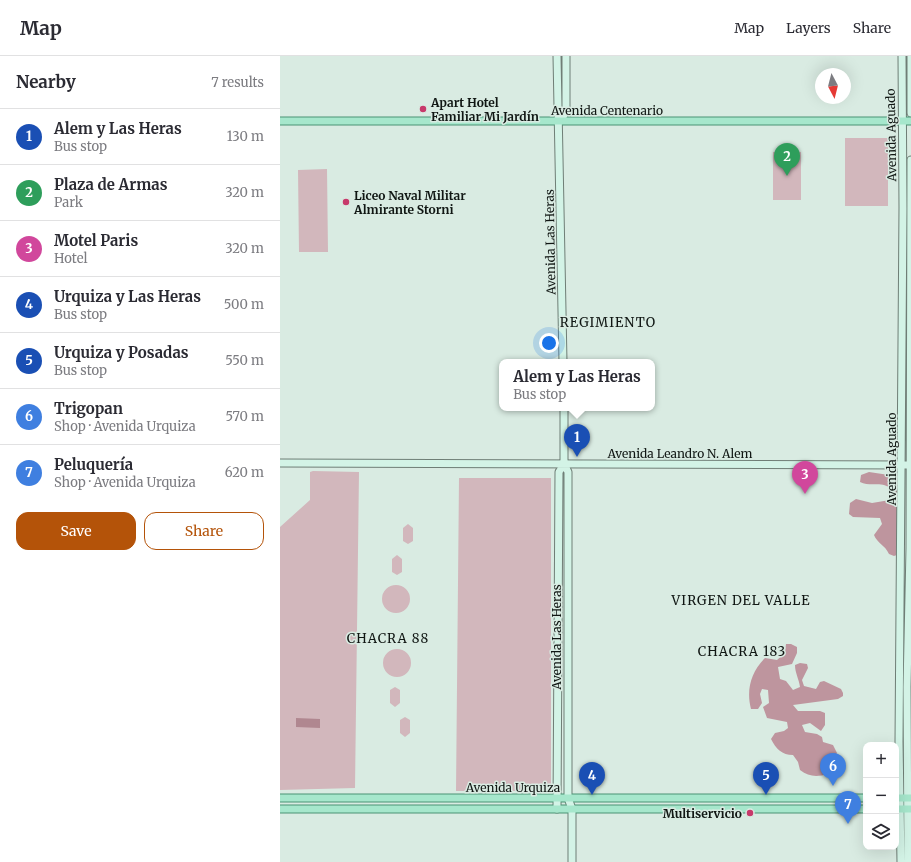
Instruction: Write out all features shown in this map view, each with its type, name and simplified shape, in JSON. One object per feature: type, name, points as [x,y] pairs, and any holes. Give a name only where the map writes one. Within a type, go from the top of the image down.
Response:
[{"type":"main road","name":"Avenida Las Heras","points":[[557,56],[557,113],[560,121],[563,359]]},
{"type":"main road","name":"Avenida Las Heras","points":[[560,121],[566,112],[566,56]]},
{"type":"main road","name":"Avenida Aguado","points":[[902,56],[907,465]]},
{"type":"main road","name":"Avenida Aguado","points":[[910,56],[911,113]]},
{"type":"main road","name":"Avenida Centenario","points":[[280,121],[911,121]]},
{"type":"main road","name":"Avenida Aguado","points":[[901,862],[904,809],[911,160]]},
{"type":"main road","name":"Avenida Las Heras","points":[[564,411],[564,464],[568,472],[568,798],[572,809],[572,862]]},
{"type":"main road","name":"Avenida Leandro N. Alem","points":[[280,463],[907,465]]},
{"type":"main road","name":"Avenida Las Heras","points":[[558,809],[559,472],[564,464]]},
{"type":"main road","name":"Avenida Urquiza","points":[[280,798],[863,798]]},
{"type":"main road","name":"Avenida Urquiza","points":[[280,809],[863,809]]},
{"type":"main road","name":"Avenida Aguado","points":[[904,809],[908,862]]},
{"type":"shaded area","points":[[904,56],[909,56],[909,101],[904,101]]},
{"type":"shaded area","points":[[845,138],[888,138],[888,206],[845,206]]},
{"type":"shaded area","points":[[773,152],[801,152],[801,200],[773,200]]},
{"type":"shaded area","points":[[327,169],[328,252],[299,252],[298,170]]},
{"type":"shaded area","points":[[310,472],[359,472],[355,788],[280,790],[280,527],[310,500]]},
{"type":"shaded area","points":[[869,472],[889,475],[899,485],[902,553],[894,556],[889,554],[874,535],[882,524],[880,518],[853,517],[849,514],[850,503],[856,499],[872,503],[890,500],[890,488],[887,486],[860,482],[861,475]]},
{"type":"shaded area","points":[[459,478],[551,478],[551,791],[456,791]]},
{"type":"shaded area","points":[[408,524],[413,528],[413,541],[408,544],[403,541],[403,528]]},
{"type":"shaded area","points":[[397,555],[402,559],[402,572],[397,575],[392,572],[392,559]]},
{"type":"shaded area","points":[[396,585],[406,589],[410,599],[406,609],[396,613],[386,609],[382,599],[386,589]]},
{"type":"shaded area","points":[[786,644],[791,644],[797,647],[797,653],[792,664],[778,667],[780,679],[786,681],[793,690],[800,687],[795,665],[800,663],[807,664],[808,668],[802,680],[804,686],[816,689],[820,682],[824,681],[841,689],[843,693],[843,696],[838,699],[793,705],[798,711],[820,711],[825,713],[825,725],[821,731],[810,723],[802,725],[805,732],[817,734],[822,737],[823,742],[833,745],[837,753],[828,767],[828,774],[813,776],[803,772],[800,770],[798,762],[793,755],[783,753],[775,746],[771,739],[775,733],[784,731],[788,728],[787,722],[767,718],[763,707],[769,703],[768,690],[762,689],[760,694],[762,703],[758,709],[751,709],[749,695],[751,682],[756,669],[765,658],[777,660],[785,653]]},
{"type":"shaded area","points":[[397,649],[407,653],[411,663],[407,673],[397,677],[387,673],[383,663],[387,653]]},
{"type":"shaded area","points":[[395,687],[400,690],[400,703],[395,707],[390,703],[390,690]]},
{"type":"shaded area","points":[[405,717],[410,720],[410,733],[405,737],[400,733],[400,720]]},
{"type":"shaded area","points":[[296,718],[320,719],[320,728],[296,727]]},
{"type":"place","name":"Apart Hotel Familiar Mi Jardín","points":[[423,109]]},
{"type":"place","name":"Plaza de Armas","points":[[787,176]]},
{"type":"place","name":"Liceo Naval Militar Almirante Storni","points":[[346,202]]},
{"type":"place","name":"Alem y Las Heras","points":[[577,457]]},
{"type":"place","name":"Motel Paris","points":[[805,494]]},
{"type":"place","name":"Trigopan","points":[[833,786]]},
{"type":"place","name":"Urquiza y Las Heras","points":[[592,795]]},
{"type":"place","name":"Urquiza y Posadas","points":[[766,795]]},
{"type":"place","name":"Multiservicio","points":[[750,813]]},
{"type":"place","name":"Peluquería","points":[[848,824]]},
{"type":"district","name":"REGIMIENTO","points":[[608,322]]},
{"type":"district","name":"VIRGEN DEL VALLE","points":[[741,600]]},
{"type":"district","name":"CHACRA 88","points":[[388,638]]},
{"type":"district","name":"CHACRA 183","points":[[742,651]]}]
